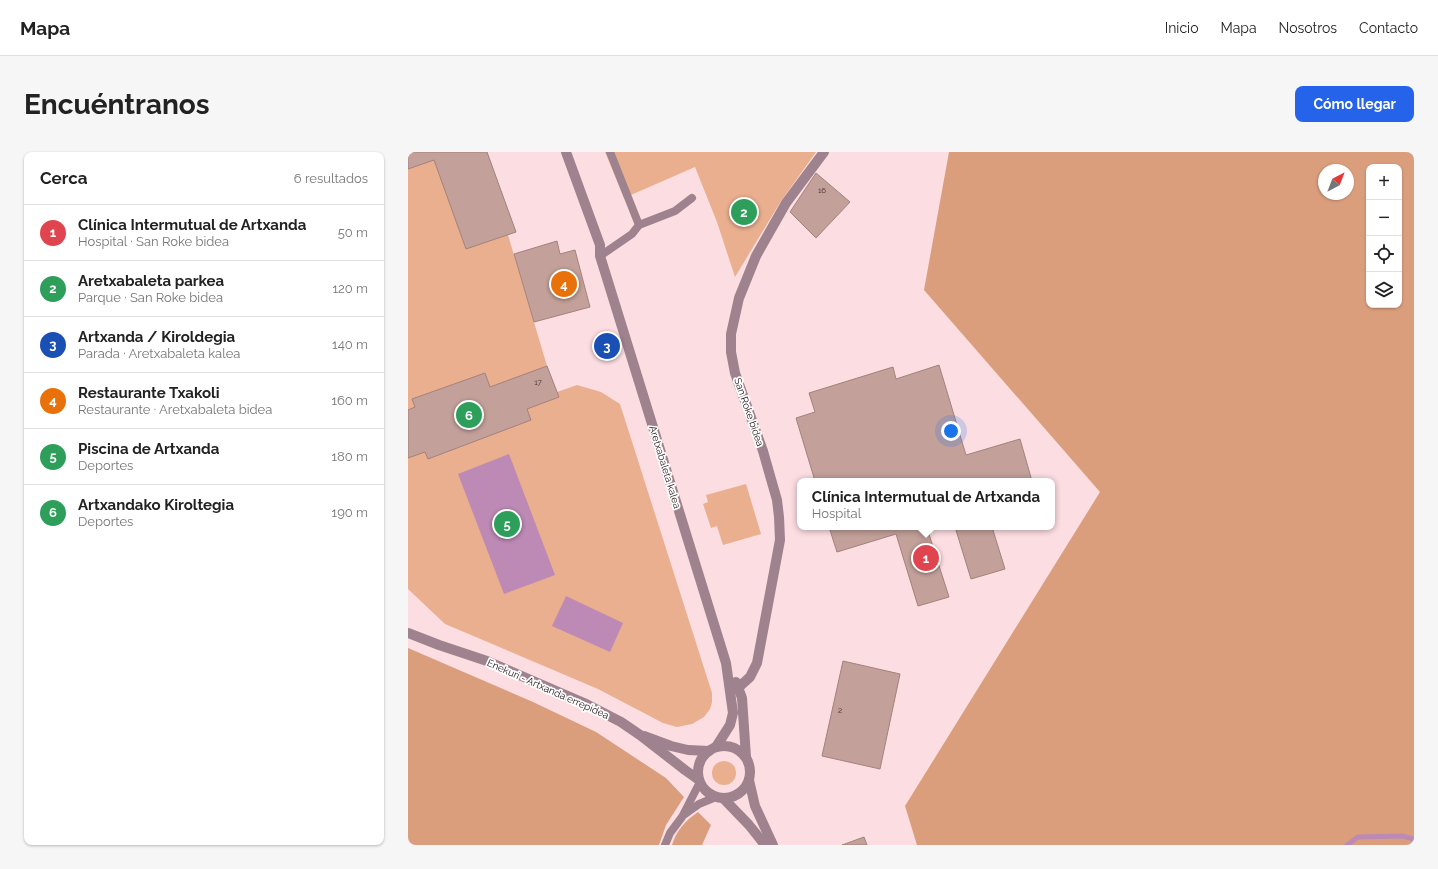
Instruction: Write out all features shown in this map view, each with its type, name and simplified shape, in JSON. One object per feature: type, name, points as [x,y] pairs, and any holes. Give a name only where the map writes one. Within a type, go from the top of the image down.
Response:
[{"type":"street","name":"Aretxabaleta kalea","points":[[566,152],[600,245],[600,256],[726,663],[733,713],[730,725],[713,749]]},
{"type":"street","name":"San Roke bidea","points":[[739,687],[750,677],[757,663],[780,540],[777,500],[763,451],[735,372],[731,352],[731,334],[739,298],[756,256],[786,203],[824,152]]},
{"type":"street","name":"Enekuri - Artxanda errepidea","points":[[408,633],[487,661],[539,683],[615,719],[640,735],[700,781]]},
{"type":"street","name":"Aretxabaleta kalea","points":[[726,663],[739,687],[742,698],[746,757]]},
{"type":"street","name":"Enekuri - Artxanda errepidea","points":[[640,735],[671,746],[688,750],[713,749]]},
{"type":"street","points":[[749,780],[745,788],[739,794],[732,797],[720,797],[709,794],[700,781],[698,772],[699,764],[703,756],[713,749],[725,746],[733,747],[746,757],[750,768],[749,780],[755,806],[773,845]]},
{"type":"street","points":[[720,797],[744,820],[765,845]]},
{"type":"lane","points":[[610,152],[639,225]]},
{"type":"lane","points":[[600,256],[632,234],[639,225],[675,210],[692,198]]},
{"type":"lane","points":[[666,845],[670,833],[682,817],[700,781]]},
{"type":"lane","points":[[682,817],[696,805],[720,797]]},
{"type":"shaded area","points":[[408,152],[487,152],[516,232],[508,235],[547,366],[557,392],[577,385],[601,392],[620,404],[712,693],[710,709],[704,717],[692,724],[677,727],[663,723],[598,689],[445,624],[408,589]]},
{"type":"shaded area","points":[[605,152],[816,152],[781,201],[735,277],[717,222],[695,167],[624,198]]},
{"type":"shaded area","points":[[949,152],[1414,152],[1414,845],[917,845],[905,806],[1100,492],[924,290]]},
{"type":"shaded area","points":[[509,454],[555,575],[504,594],[458,474]]},
{"type":"shaded area","points":[[746,484],[761,534],[723,545],[717,526],[711,528],[703,504],[708,502],[706,495]]},
{"type":"shaded area","points":[[566,596],[623,623],[610,652],[552,626]]},
{"type":"shaded area","points":[[408,648],[533,702],[596,732],[666,778],[684,797],[666,825],[659,845],[408,845]]},
{"type":"shaded area","points":[[724,761],[733,764],[736,773],[733,782],[724,785],[715,782],[712,773],[715,764]]},
{"type":"shaded area","points":[[698,812],[711,825],[702,845],[672,845],[682,826]]},
{"type":"building","points":[[408,152],[487,152],[516,232],[466,249],[434,160],[408,169]]},
{"type":"building","points":[[816,173],[850,202],[816,238],[790,212]]},
{"type":"building","points":[[557,241],[560,254],[575,250],[590,307],[534,322],[514,254]]},
{"type":"building","points":[[939,365],[966,455],[1020,439],[1031,478],[814,478],[796,418],[815,412],[809,393],[893,367],[896,379]]},
{"type":"building","points":[[547,366],[559,397],[527,409],[531,420],[428,459],[425,452],[408,458],[408,410],[415,407],[412,399],[485,373],[490,387]]},
{"type":"building","points":[[830,530],[931,530],[928,531],[949,597],[918,606],[896,534],[837,552]]},
{"type":"building","points":[[956,530],[993,530],[1005,569],[971,579]]},
{"type":"building","points":[[843,661],[900,674],[880,769],[822,756]]},
{"type":"building","points":[[864,837],[867,845],[842,845]]},
{"type":"waterway","points":[[1347,845],[1358,837],[1402,836],[1414,839]]},
{"type":"place","name":"Aretxabaleta parkea","points":[[744,212]]},
{"type":"place","name":"Restaurante Txakoli","points":[[564,284]]},
{"type":"place","name":"Artxanda / Kiroldegia","points":[[607,346]]},
{"type":"place","name":"Artxandako Kiroltegia","points":[[469,415]]},
{"type":"place","name":"Piscina de Artxanda","points":[[507,524]]},
{"type":"place","name":"Clínica Intermutual de Artxanda","points":[[926,558]]}]
